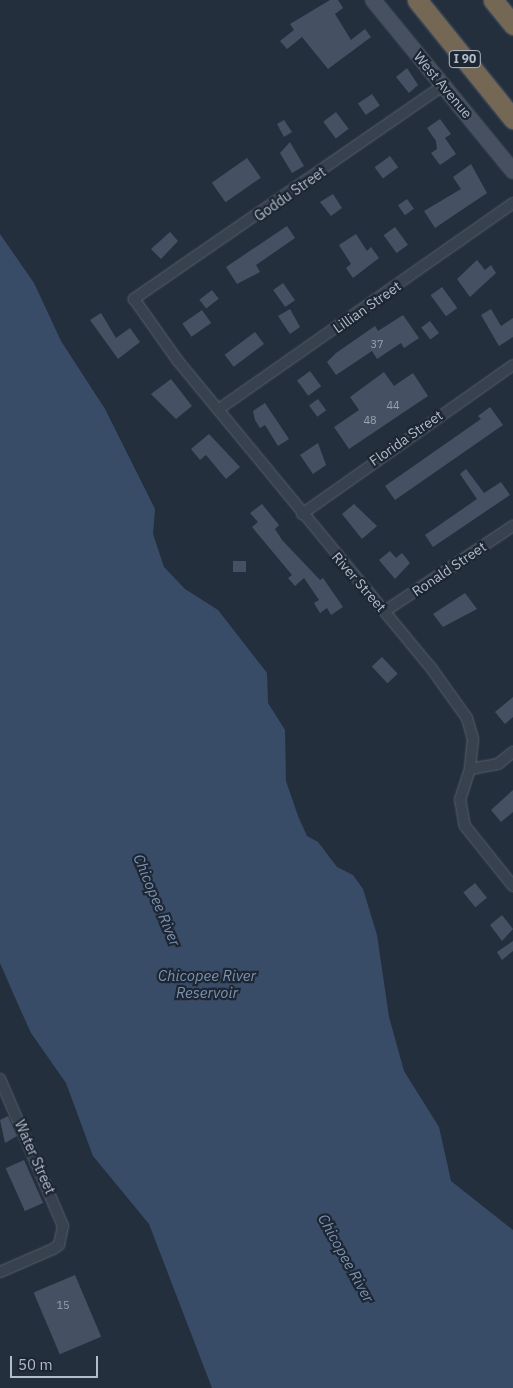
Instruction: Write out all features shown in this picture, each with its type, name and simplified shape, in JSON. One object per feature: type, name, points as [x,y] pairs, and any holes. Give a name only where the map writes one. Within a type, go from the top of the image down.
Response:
[{"type":"highway","name":"I 90","points":[[417,0],[513,119]]},
{"type":"highway","points":[[493,0],[513,25]]},
{"type":"main road","name":"West Avenue","points":[[373,0],[513,171]]},
{"type":"street","name":"Goddu Street","points":[[134,300],[444,85]]},
{"type":"street","name":"Lillian Street","points":[[219,409],[513,203]]},
{"type":"street","name":"River Street","points":[[134,300],[302,514],[385,612],[467,718],[473,739],[470,770],[460,799],[466,826],[513,886]]},
{"type":"street","name":"Florida Street","points":[[302,514],[513,365]]},
{"type":"street","name":"Ronald Street","points":[[385,612],[513,526]]},
{"type":"street","points":[[470,770],[498,764],[513,752]]},
{"type":"street","name":"Water Street","points":[[0,1079],[53,1195],[62,1236],[53,1249],[0,1272]]},
{"type":"water","name":"Chicopee River Reservoir","points":[[0,234],[34,283],[61,341],[105,409],[155,509],[153,534],[164,567],[185,589],[218,610],[267,673],[268,703],[285,730],[286,781],[298,816],[307,836],[318,842],[337,867],[353,875],[363,889],[377,935],[389,1017],[404,1071],[439,1127],[451,1181],[513,1230],[513,1388],[212,1388],[149,1224],[93,1156],[66,1083],[31,1033],[17,1002],[0,963]]},
{"type":"building","points":[[330,0],[338,0],[343,8],[335,14],[351,40],[365,29],[371,37],[328,69],[302,37],[287,49],[280,41],[294,30],[290,24]]},
{"type":"building","points":[[407,68],[418,85],[409,93],[396,77]]},
{"type":"building","points":[[372,94],[380,106],[366,115],[358,104]]},
{"type":"building","points":[[336,112],[349,129],[336,138],[323,122]]},
{"type":"building","points":[[440,119],[451,134],[445,138],[456,154],[440,165],[431,153],[437,149],[436,141],[427,128]]},
{"type":"building","points":[[284,120],[292,132],[284,137],[277,124]]},
{"type":"building","points":[[290,142],[304,166],[292,173],[280,153]]},
{"type":"building","points":[[390,156],[398,167],[383,178],[375,167]]},
{"type":"building","points":[[247,158],[261,178],[226,202],[212,183]]},
{"type":"building","points":[[471,164],[487,193],[435,228],[424,211],[461,189],[453,177]]},
{"type":"building","points":[[333,194],[342,208],[331,216],[320,202]]},
{"type":"building","points":[[407,199],[414,209],[405,215],[398,205]]},
{"type":"building","points":[[287,226],[295,238],[256,265],[260,272],[237,284],[226,267]]},
{"type":"building","points":[[395,227],[408,245],[397,253],[384,235]]},
{"type":"building","points":[[170,232],[178,241],[161,259],[151,249]]},
{"type":"building","points":[[356,234],[367,251],[371,247],[379,258],[353,278],[346,268],[351,264],[339,245]]},
{"type":"building","points":[[477,260],[485,270],[491,265],[496,273],[470,297],[457,279]]},
{"type":"building","points":[[283,283],[295,300],[285,307],[273,290]]},
{"type":"building","points":[[442,287],[457,308],[446,316],[431,295]]},
{"type":"building","points":[[212,290],[219,299],[206,309],[199,300]]},
{"type":"building","points":[[290,309],[300,327],[290,334],[278,316]]},
{"type":"building","points":[[491,309],[501,326],[513,318],[513,337],[499,346],[481,315]]},
{"type":"building","points":[[202,310],[211,323],[192,337],[182,324]]},
{"type":"building","points":[[101,313],[116,338],[130,328],[140,342],[118,359],[90,320]]},
{"type":"building","points":[[403,315],[419,338],[404,348],[401,343],[377,359],[372,351],[336,375],[327,362],[336,353],[375,326],[378,331]]},
{"type":"building","points":[[430,321],[439,333],[430,340],[421,328]]},
{"type":"building","points":[[255,332],[264,344],[234,367],[225,355]]},
{"type":"building","points":[[310,371],[321,386],[308,396],[297,380]]},
{"type":"building","points":[[384,372],[394,386],[413,373],[428,396],[349,449],[334,427],[359,410],[350,397]]},
{"type":"building","points":[[171,379],[192,406],[176,419],[151,394]]},
{"type":"building","points":[[318,399],[326,410],[317,417],[309,405]]},
{"type":"building","points":[[265,403],[289,439],[278,446],[265,425],[260,428],[255,420],[253,411]]},
{"type":"building","points":[[490,407],[503,425],[395,500],[385,486],[481,419],[478,416]]},
{"type":"building","points":[[209,434],[240,467],[226,479],[206,455],[200,460],[191,449]]},
{"type":"building","points":[[318,443],[326,465],[313,474],[300,455]]},
{"type":"building","points":[[466,469],[484,493],[501,482],[510,495],[433,547],[425,535],[477,499],[460,474]]},
{"type":"building","points":[[262,504],[279,525],[275,529],[282,540],[320,580],[323,578],[343,607],[331,615],[327,608],[320,613],[314,603],[319,600],[304,578],[295,586],[288,578],[292,575],[252,527],[258,522],[250,513]]},
{"type":"building","points":[[354,504],[377,526],[362,539],[342,514]]},
{"type":"building","points":[[390,551],[396,558],[402,553],[410,563],[395,579],[379,560]]},
{"type":"building","points":[[233,561],[246,561],[246,572],[233,572]]},
{"type":"building","points":[[465,593],[477,609],[443,627],[433,614]]},
{"type":"building","points":[[382,657],[398,674],[387,683],[372,667]]},
{"type":"building","points":[[513,697],[513,717],[505,724],[495,712]]},
{"type":"building","points":[[513,790],[513,812],[501,822],[491,810]]},
{"type":"building","points":[[475,883],[487,898],[475,907],[463,892]]},
{"type":"building","points":[[502,915],[513,929],[502,941],[490,925]]},
{"type":"building","points":[[513,941],[513,951],[502,960],[497,952]]},
{"type":"building","points":[[8,1116],[17,1136],[5,1143],[0,1120]]},
{"type":"building","points":[[24,1160],[43,1203],[25,1211],[6,1168]]},
{"type":"building","points":[[75,1275],[101,1337],[60,1354],[34,1293]]},
{"type":"water label","name":"Chicopee River","points":[[157,900]]},
{"type":"water label","name":"Chicopee River","points":[[346,1258]]}]
